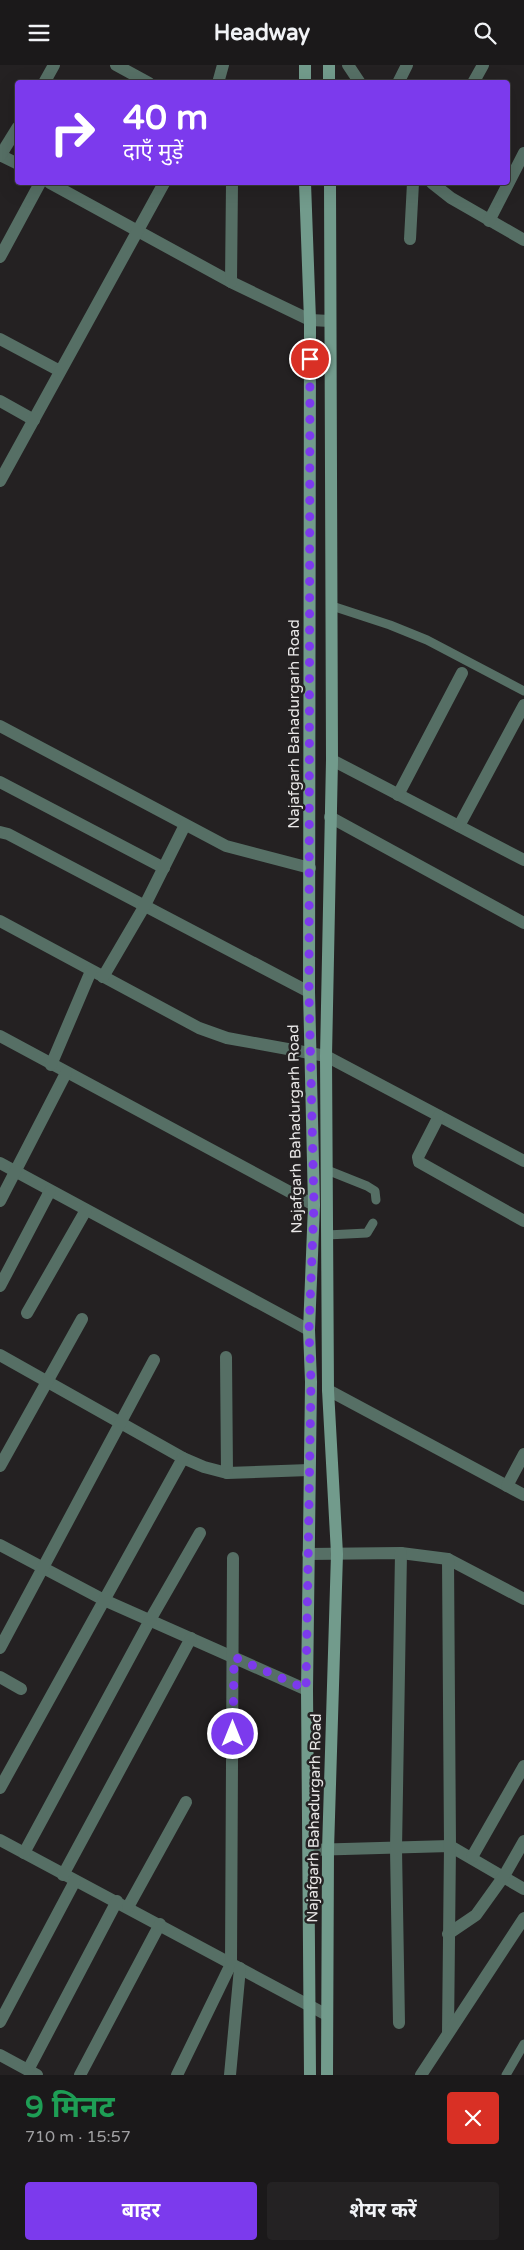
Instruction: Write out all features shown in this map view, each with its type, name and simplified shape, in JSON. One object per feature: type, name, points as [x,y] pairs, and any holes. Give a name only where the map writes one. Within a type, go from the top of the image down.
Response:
[{"type":"main road","points":[[305,65],[305,80]]},
{"type":"main road","points":[[329,65],[330,80]]},
{"type":"main road","name":"Najafgarh Bahadurgarh Road","points":[[305,185],[310,321],[309,993],[312,1052],[314,1205],[309,1330],[311,1382],[306,1689],[310,2075]]},
{"type":"main road","name":"Najafgarh Bahadurgarh Road","points":[[327,2075],[328,1850],[337,1554],[328,1390],[326,1056],[332,760],[330,185]]},
{"type":"main road","points":[[310,666],[332,669]]},
{"type":"street","points":[[46,80],[54,65]]},
{"type":"street","points":[[116,65],[144,80]]},
{"type":"street","points":[[348,65],[358,80]]},
{"type":"street","points":[[400,80],[408,65]]},
{"type":"street","points":[[474,80],[482,65]]},
{"type":"street","points":[[219,80],[221,66]]},
{"type":"street","points":[[15,132],[0,155],[15,162]]},
{"type":"street","points":[[510,180],[524,153]]},
{"type":"street","points":[[0,257],[39,185]]},
{"type":"street","points":[[54,185],[231,282],[310,321],[330,321]]},
{"type":"street","points":[[0,481],[163,185]]},
{"type":"street","points":[[231,282],[232,185]]},
{"type":"street","points":[[410,239],[413,185]]},
{"type":"street","points":[[435,185],[451,198],[489,221],[524,239]]},
{"type":"street","points":[[489,221],[508,185]]},
{"type":"street","points":[[0,339],[60,371]]},
{"type":"street","points":[[0,401],[34,420]]},
{"type":"street","points":[[398,795],[462,673]]},
{"type":"street","points":[[459,826],[524,705]]},
{"type":"street","points":[[0,726],[226,846],[310,868]]},
{"type":"street","points":[[332,760],[524,860]]},
{"type":"street","points":[[0,781],[164,868]]},
{"type":"street","points":[[330,817],[524,923]]},
{"type":"street","points":[[103,977],[144,907],[185,825]]},
{"type":"street","points":[[0,832],[8,834],[309,993]]},
{"type":"street","points":[[0,921],[173,1015],[228,1038],[326,1056],[524,1161]]},
{"type":"street","points":[[51,1065],[91,971]]},
{"type":"street","points":[[0,1036],[314,1205]]},
{"type":"street","points":[[0,1201],[66,1073]]},
{"type":"street","points":[[439,1116],[418,1160],[524,1221]]},
{"type":"street","points":[[0,1163],[309,1330]]},
{"type":"street","points":[[0,1286],[50,1191]]},
{"type":"street","points":[[26,1313],[86,1210]]},
{"type":"street","points":[[0,1466],[82,1319]]},
{"type":"street","points":[[0,1355],[183,1458],[204,1467],[227,1473],[309,1470]]},
{"type":"street","points":[[226,1357],[227,1473]]},
{"type":"street","points":[[0,1648],[154,1360]]},
{"type":"street","points":[[328,1390],[524,1495]]},
{"type":"street","points":[[507,1486],[524,1454]]},
{"type":"street","points":[[0,1788],[183,1458]]},
{"type":"street","points":[[24,1853],[150,1620],[200,1533]]},
{"type":"street","points":[[0,1545],[104,1600],[306,1689]]},
{"type":"street","points":[[399,2023],[396,1849],[401,1553]]},
{"type":"street","points":[[308,1554],[401,1553],[448,1559],[524,1599]]},
{"type":"street","points":[[230,2075],[236,1966],[233,1559]]},
{"type":"street","points":[[448,1559],[450,1846],[448,2033]]},
{"type":"street","points":[[63,1875],[191,1638]]},
{"type":"street","points":[[0,1677],[21,1689]]},
{"type":"street","points":[[472,1857],[524,1766]]},
{"type":"street","points":[[0,2055],[32,2073],[123,1904],[186,1802]]},
{"type":"street","points":[[0,1840],[63,1875],[123,1904],[327,2015]]},
{"type":"street","points":[[448,1934],[476,1915],[504,1876],[524,1841]]},
{"type":"street","points":[[309,1850],[450,1846],[472,1857],[524,1889]]},
{"type":"street","points":[[0,2022],[75,1881]]},
{"type":"street","points":[[420,2075],[524,1918]]},
{"type":"street","points":[[80,2075],[160,1924]]},
{"type":"street","points":[[177,2075],[236,1966]]},
{"type":"lane","points":[[332,606],[390,625],[428,641],[524,691]]},
{"type":"lane","points":[[327,1170],[375,1191],[376,1201]]},
{"type":"lane","points":[[327,1235],[367,1233],[373,1223]]},
{"type":"lane","points":[[506,2075],[524,2043]]},
{"type":"route","points":[[233,1734],[234,1657],[306,1689],[311,1382],[309,1330],[314,1205],[312,1052],[309,993],[310,359]]}]
